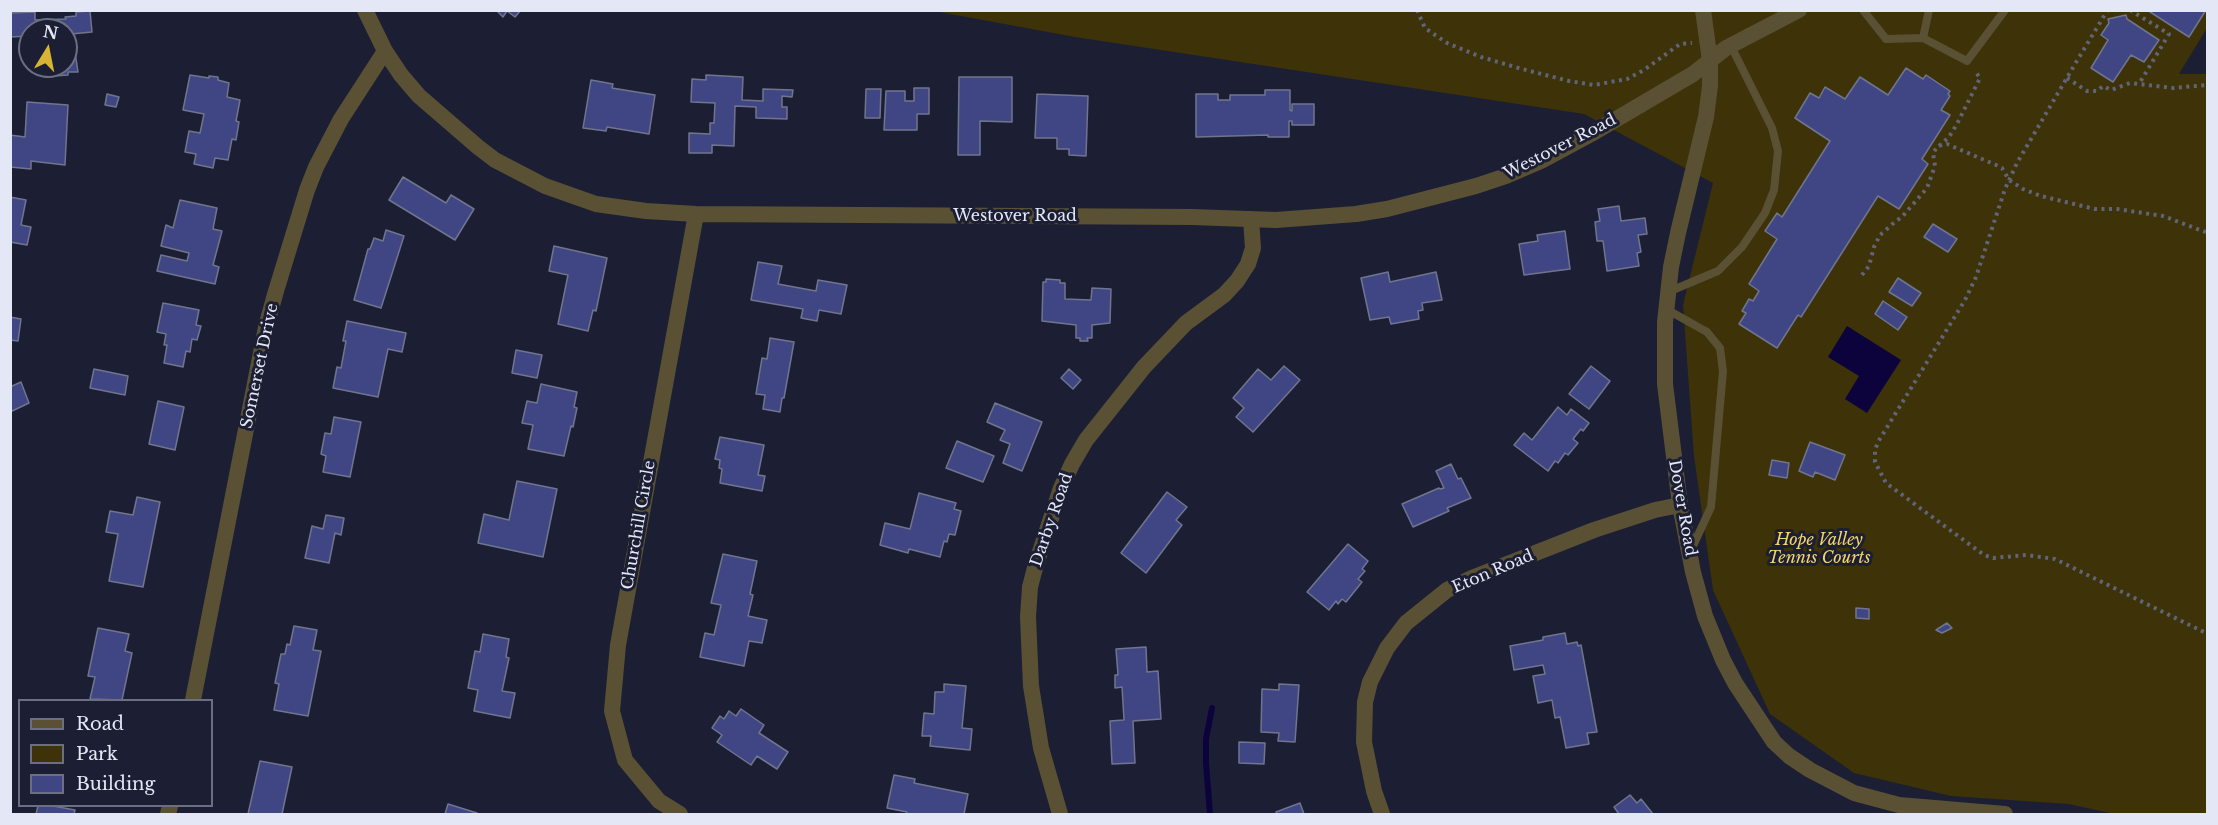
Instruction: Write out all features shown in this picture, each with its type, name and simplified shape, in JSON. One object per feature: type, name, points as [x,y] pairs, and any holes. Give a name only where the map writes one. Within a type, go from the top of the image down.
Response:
[{"type":"street","name":"Westover Road","points":[[365,10],[385,51],[401,75],[441,116],[478,147],[519,174],[571,197],[596,204],[646,211],[696,214],[1294,220],[1388,209],[1506,176],[1591,134],[1693,74],[1731,46],[1799,10]]},
{"type":"street","name":"Dover Road","points":[[1703,10],[1710,61],[1710,86],[1706,117],[1678,233],[1667,301],[1665,384],[1680,505],[1705,616],[1723,660],[1774,742],[1789,756],[1810,770],[1854,793],[1899,805],[1939,812],[2005,814]]},
{"type":"street","name":"Somerset Drive","points":[[193,699],[266,327],[278,282],[316,167],[341,119],[385,51]]},
{"type":"street","name":"Churchill Circle","points":[[680,814],[659,801],[626,760],[612,711],[618,645],[696,214]]},
{"type":"street","name":"Darby Road","points":[[1060,814],[1041,748],[1031,686],[1028,617],[1030,586],[1036,564],[1061,488],[1086,440],[1144,367],[1186,323],[1224,295],[1237,281],[1248,264],[1253,248],[1251,219]]},
{"type":"street","name":"Eton Road","points":[[1382,814],[1372,783],[1364,742],[1365,702],[1370,682],[1387,648],[1406,623],[1447,590],[1472,578],[1594,530],[1655,510],[1680,505]]},
{"type":"lane","points":[[1863,10],[1886,39],[1923,38],[1967,61],[2005,10]]},
{"type":"lane","points":[[1923,38],[1929,10]]},
{"type":"lane","points":[[1690,553],[1711,507],[1723,370],[1720,348],[1707,332],[1667,301],[1718,271],[1742,248],[1765,213],[1774,190],[1778,151],[1772,128],[1731,46]]},
{"type":"path","points":[[1417,10],[1425,28],[1447,43],[1481,57],[1522,69],[1594,85],[1627,79],[1644,70],[1680,44],[1706,41]]},
{"type":"path","points":[[2109,10],[2009,180],[1983,258],[1965,300],[1878,442],[1875,462],[1886,483],[1984,555],[1993,558],[2026,555],[2055,559],[2208,634]]},
{"type":"path","points":[[2130,10],[2169,34],[2139,84]]},
{"type":"path","points":[[1862,275],[1869,266],[1880,235],[1902,217],[1927,188],[1935,166],[1932,153],[1957,124],[1980,78],[1967,61]]},
{"type":"path","points":[[2067,78],[2087,91],[2097,91],[2103,86],[2110,90],[2130,83],[2173,88],[2208,85]]},
{"type":"path","points":[[1938,146],[1947,144],[1983,158],[2002,168],[2009,180],[2032,192],[2074,206],[2163,216],[2208,233]]},
{"type":"green space","name":"Hope Valley Tennis Courts","points":[[934,11],[2207,11],[2207,28],[2179,74],[2208,74],[2207,814],[2115,814],[2068,804],[1951,796],[1854,773],[1770,714],[1713,590],[1694,456],[1683,305],[1713,183],[1584,114],[1075,37]]},
{"type":"shaded area","points":[[1847,326],[1901,360],[1867,413],[1845,399],[1859,376],[1828,357]]},
{"type":"building","points":[[496,10],[521,10],[515,17],[507,11],[503,17]]},
{"type":"building","points":[[2147,10],[2206,10],[2189,37]]},
{"type":"building","points":[[90,11],[92,32],[78,33],[78,18],[66,18],[76,16],[76,12]]},
{"type":"building","points":[[35,12],[35,18],[18,18],[18,37],[10,37],[10,13]]},
{"type":"building","points":[[2126,15],[2127,19],[2159,40],[2144,62],[2131,55],[2113,82],[2091,68],[2108,40],[2101,35],[2109,23],[2108,19]]},
{"type":"building","points":[[1906,68],[1923,79],[1926,75],[1950,91],[1948,94],[1950,96],[1941,110],[1950,115],[1922,159],[1928,164],[1899,209],[1878,196],[1801,317],[1798,315],[1777,348],[1739,324],[1746,313],[1742,311],[1749,299],[1753,301],[1759,291],[1749,284],[1777,239],[1765,231],[1777,213],[1782,217],[1830,141],[1795,118],[1810,93],[1819,98],[1825,87],[1845,99],[1860,77],[1888,95]]},
{"type":"building","points":[[190,75],[218,77],[218,80],[229,83],[227,97],[240,100],[236,121],[239,122],[236,140],[232,139],[228,160],[215,158],[213,168],[194,164],[196,154],[185,152],[189,131],[200,133],[204,114],[183,110]]},
{"type":"building","points":[[706,75],[743,77],[742,100],[763,101],[763,89],[793,90],[792,97],[782,96],[782,107],[787,107],[787,119],[756,118],[756,107],[735,106],[734,146],[712,145],[712,153],[689,153],[689,133],[710,134],[710,123],[714,123],[715,103],[691,102],[692,79],[706,80]]},
{"type":"building","points":[[959,77],[1012,77],[1012,122],[980,121],[980,155],[958,155]]},
{"type":"building","points":[[591,80],[613,84],[612,88],[655,95],[649,134],[607,127],[606,131],[583,128]]},
{"type":"building","points":[[914,88],[929,88],[929,114],[917,114],[917,130],[884,130],[886,91],[905,91],[905,101],[914,101]]},
{"type":"building","points":[[866,89],[881,89],[880,118],[865,118]]},
{"type":"building","points":[[1265,90],[1290,90],[1290,110],[1292,111],[1292,104],[1314,104],[1314,125],[1292,125],[1292,121],[1289,121],[1289,137],[1268,137],[1268,135],[1196,137],[1196,94],[1218,94],[1218,100],[1230,100],[1230,95],[1265,95]]},
{"type":"building","points":[[107,94],[119,97],[116,107],[105,105]]},
{"type":"building","points":[[1037,94],[1088,96],[1086,156],[1069,155],[1069,149],[1057,149],[1057,138],[1035,138]]},
{"type":"building","points":[[27,102],[68,105],[65,165],[31,161],[31,169],[10,167],[10,135],[25,137]]},
{"type":"building","points":[[403,177],[446,203],[451,195],[474,209],[455,240],[389,200]]},
{"type":"building","points":[[10,197],[26,200],[21,225],[31,227],[27,245],[10,242]]},
{"type":"building","points":[[180,200],[217,208],[213,229],[222,231],[213,265],[219,267],[215,284],[157,271],[161,255],[187,261],[189,253],[161,246],[166,225],[173,228]]},
{"type":"building","points":[[1619,206],[1621,221],[1645,218],[1647,234],[1638,235],[1641,252],[1637,253],[1639,266],[1607,271],[1603,241],[1597,241],[1595,222],[1600,221],[1598,209]]},
{"type":"building","points":[[1933,224],[1957,239],[1948,252],[1924,237]]},
{"type":"building","points":[[386,230],[404,236],[381,308],[354,300],[368,249],[374,238],[383,241]]},
{"type":"building","points":[[1565,231],[1570,269],[1524,275],[1519,244],[1538,241],[1537,235]]},
{"type":"building","points":[[554,246],[607,258],[596,311],[593,310],[588,331],[558,324],[568,275],[549,271]]},
{"type":"building","points":[[758,262],[782,266],[778,284],[816,291],[818,280],[847,285],[841,314],[819,310],[817,321],[801,318],[803,309],[751,300]]},
{"type":"building","points":[[1388,272],[1390,282],[1436,272],[1442,300],[1422,303],[1423,310],[1418,311],[1419,319],[1391,324],[1389,317],[1370,320],[1361,278]]},
{"type":"building","points":[[1898,278],[1921,293],[1912,306],[1889,292]]},
{"type":"building","points":[[1046,279],[1060,280],[1060,283],[1065,283],[1065,299],[1091,300],[1092,288],[1111,289],[1110,323],[1092,325],[1092,338],[1087,338],[1088,341],[1080,341],[1080,338],[1076,338],[1076,325],[1042,321],[1043,282],[1046,282]]},
{"type":"building","points":[[1883,301],[1907,317],[1898,330],[1875,314]]},
{"type":"building","points":[[163,303],[199,310],[196,325],[201,326],[197,340],[192,339],[190,352],[186,351],[183,367],[164,363],[166,334],[157,332]]},
{"type":"building","points":[[10,317],[21,319],[18,341],[10,340]]},
{"type":"building","points":[[347,321],[406,333],[402,352],[388,349],[378,397],[333,388],[337,367],[341,368]]},
{"type":"building","points":[[770,338],[794,342],[780,412],[763,409],[765,395],[756,394],[762,358],[767,359]]},
{"type":"building","points":[[516,350],[542,355],[537,378],[512,373]]},
{"type":"building","points":[[1284,366],[1300,380],[1253,432],[1236,417],[1244,408],[1233,398],[1258,369],[1271,380]]},
{"type":"building","points":[[1591,366],[1610,381],[1589,409],[1569,394]]},
{"type":"building","points":[[94,369],[128,376],[125,395],[90,388]]},
{"type":"building","points":[[1069,369],[1081,380],[1073,389],[1061,378]]},
{"type":"building","points":[[21,382],[29,403],[10,412],[10,387]]},
{"type":"building","points":[[541,384],[577,392],[574,407],[577,408],[564,456],[528,449],[533,425],[522,423],[527,401],[537,403]]},
{"type":"building","points":[[158,401],[184,407],[175,450],[149,444]]},
{"type":"building","points":[[995,403],[1042,422],[1022,471],[1003,463],[1010,444],[1000,440],[1005,430],[987,422]]},
{"type":"building","points":[[1558,407],[1567,415],[1571,409],[1589,423],[1573,439],[1578,443],[1568,455],[1565,453],[1558,463],[1555,461],[1548,471],[1514,445],[1524,433],[1532,440]]},
{"type":"building","points":[[334,417],[361,422],[350,477],[323,472],[326,456],[321,454],[325,433],[331,434]]},
{"type":"building","points":[[720,437],[764,445],[758,475],[765,476],[762,491],[720,483],[722,469],[719,468],[720,460],[715,459]]},
{"type":"building","points":[[957,441],[994,456],[983,482],[946,468]]},
{"type":"building","points":[[1810,442],[1845,455],[1835,480],[1815,472],[1813,477],[1799,471]]},
{"type":"building","points":[[1772,460],[1789,463],[1787,478],[1769,475]]},
{"type":"building","points":[[1451,464],[1471,498],[1413,527],[1402,504],[1444,488],[1436,471]]},
{"type":"building","points":[[517,481],[557,489],[543,557],[478,543],[484,514],[509,520]]},
{"type":"building","points":[[1167,492],[1187,507],[1176,520],[1182,525],[1146,573],[1121,553]]},
{"type":"building","points":[[919,493],[956,503],[954,509],[961,511],[955,535],[949,534],[947,542],[944,541],[940,557],[909,549],[908,553],[880,545],[885,523],[910,529]]},
{"type":"building","points":[[137,497],[160,502],[143,587],[109,581],[118,534],[106,532],[110,511],[133,515]]},
{"type":"building","points":[[326,515],[344,518],[341,535],[335,533],[329,563],[305,558],[312,526],[323,529]]},
{"type":"building","points":[[1348,544],[1368,561],[1362,569],[1365,571],[1358,579],[1362,582],[1346,602],[1342,599],[1338,604],[1336,601],[1329,610],[1307,592]]},
{"type":"building","points":[[723,554],[757,561],[748,616],[767,620],[762,643],[749,641],[744,666],[700,657],[705,633],[714,635],[721,605],[711,603]]},
{"type":"building","points":[[1856,608],[1869,609],[1869,619],[1856,618]]},
{"type":"building","points":[[1947,623],[1952,628],[1942,633],[1936,630]]},
{"type":"building","points":[[294,626],[317,630],[313,650],[321,651],[308,716],[274,710],[279,684],[275,683],[281,654],[285,654],[287,644],[290,645]]},
{"type":"building","points":[[98,628],[129,634],[125,651],[132,653],[122,699],[90,699],[95,677],[88,676]]},
{"type":"building","points":[[1565,633],[1567,644],[1577,642],[1578,646],[1581,645],[1597,732],[1587,733],[1589,744],[1566,748],[1560,717],[1555,718],[1552,700],[1538,703],[1533,676],[1545,674],[1543,665],[1514,670],[1510,646]]},
{"type":"building","points":[[483,634],[509,639],[506,657],[509,658],[502,691],[515,693],[510,718],[474,711],[478,690],[468,688],[475,651],[480,652]]},
{"type":"building","points":[[1146,647],[1147,672],[1158,671],[1161,719],[1133,721],[1135,763],[1112,764],[1110,721],[1124,720],[1122,687],[1115,688],[1115,675],[1118,675],[1116,649]]},
{"type":"building","points":[[944,684],[966,686],[962,728],[972,729],[970,750],[930,746],[931,736],[922,736],[924,713],[934,714],[935,692],[944,692]]},
{"type":"building","points":[[1279,684],[1299,685],[1295,742],[1278,741],[1279,733],[1261,732],[1262,689],[1279,690]]},
{"type":"building","points":[[741,709],[764,725],[759,733],[788,752],[777,769],[757,756],[751,765],[717,742],[722,735],[712,728],[720,716],[724,719],[729,711],[736,716]]},
{"type":"building","points":[[1239,742],[1265,743],[1264,764],[1239,763]]},
{"type":"building","points":[[260,761],[292,767],[282,814],[248,814]]},
{"type":"building","points":[[894,775],[915,779],[914,783],[968,794],[964,814],[906,814],[907,812],[887,808]]},
{"type":"building","points":[[1630,795],[1637,803],[1641,799],[1653,814],[1619,814],[1614,807]]},
{"type":"building","points":[[1300,803],[1304,814],[1277,814],[1276,812]]},
{"type":"building","points":[[448,804],[477,813],[477,814],[445,814]]},
{"type":"building","points":[[38,807],[75,810],[74,814],[36,814]]},
{"type":"waterway","points":[[1210,814],[1206,739],[1212,708]]}]
